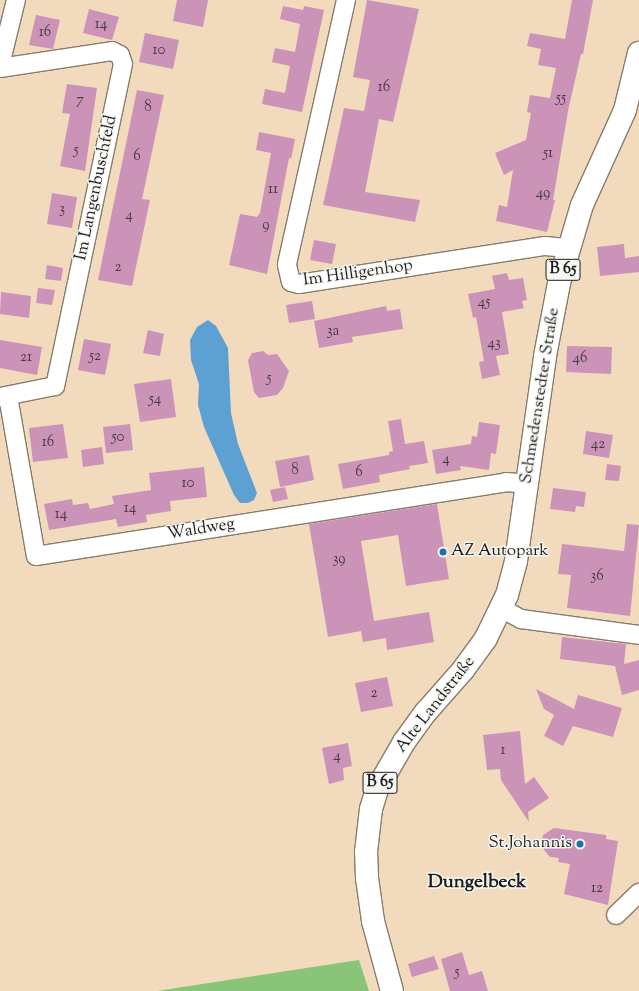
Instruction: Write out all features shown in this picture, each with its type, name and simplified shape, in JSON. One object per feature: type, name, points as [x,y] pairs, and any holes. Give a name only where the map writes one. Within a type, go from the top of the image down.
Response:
[{"type":"main road","name":"Schmedenstedter Straße","points":[[501,608],[516,561],[552,313],[582,205],[625,110],[638,62]]},
{"type":"main road","name":"Alte Landstraße","points":[[392,991],[373,921],[367,878],[367,846],[371,809],[377,789],[404,742],[464,670],[486,638],[501,608]]},
{"type":"street","points":[[0,67],[16,0]]},
{"type":"street","name":"Im Hilligenhop","points":[[346,0],[288,265],[291,282],[299,284],[545,246],[569,248]]},
{"type":"street","name":"Im Langenbuschfeld","points":[[0,67],[112,51],[120,55],[123,64],[54,386],[4,396]]},
{"type":"street","name":"Waldweg","points":[[4,396],[36,556],[506,482],[527,484]]},
{"type":"street","points":[[501,608],[520,619],[639,635]]},
{"type":"street","points":[[616,915],[639,893]]},
{"type":"green space","points":[[359,960],[369,991],[157,991]]},
{"type":"water","points":[[208,320],[216,326],[228,348],[231,413],[238,444],[257,493],[254,500],[248,503],[240,503],[234,495],[204,427],[198,405],[199,384],[191,360],[190,340],[197,327]]},
{"type":"building","points":[[177,0],[208,0],[203,27],[173,21]]},
{"type":"building","points":[[367,0],[419,9],[393,122],[379,119],[365,192],[420,200],[415,222],[323,205],[344,108],[364,111],[370,80],[353,77]]},
{"type":"building","points":[[572,0],[593,0],[583,54],[581,54],[568,111],[553,200],[555,200],[547,232],[496,221],[499,205],[507,207],[513,170],[504,175],[495,153],[526,140],[531,113],[527,112],[530,95],[550,98],[556,68],[538,65],[541,49],[527,46],[530,33],[565,39]]},
{"type":"building","points":[[283,6],[303,10],[304,6],[324,10],[302,112],[262,104],[265,89],[285,93],[290,66],[272,62],[275,48],[295,52],[300,24],[280,19]]},
{"type":"building","points":[[89,9],[119,17],[112,40],[83,33]]},
{"type":"building","points":[[36,15],[60,20],[53,49],[29,45]]},
{"type":"building","points":[[145,33],[179,40],[173,69],[139,62]]},
{"type":"building","points":[[67,84],[97,88],[85,171],[60,166],[70,114],[62,113]]},
{"type":"building","points":[[137,90],[164,95],[142,199],[150,200],[132,286],[98,280]]},
{"type":"building","points":[[259,132],[295,139],[291,159],[289,158],[267,274],[229,265],[240,214],[257,217],[260,213],[271,153],[256,150]]},
{"type":"building","points":[[52,193],[77,197],[72,228],[47,224]]},
{"type":"building","points":[[314,240],[336,244],[332,264],[310,260]]},
{"type":"building","points":[[624,244],[625,258],[639,256],[639,272],[600,276],[597,247]]},
{"type":"building","points":[[47,265],[63,268],[61,281],[45,279]]},
{"type":"building","points":[[507,273],[509,280],[523,278],[527,300],[522,301],[524,308],[502,312],[509,354],[496,356],[500,375],[482,379],[479,362],[484,361],[476,317],[473,318],[468,294],[495,289],[492,276]]},
{"type":"building","points":[[38,288],[55,290],[52,305],[36,303]]},
{"type":"building","points":[[1,292],[31,296],[29,318],[0,314]]},
{"type":"building","points":[[312,301],[315,319],[289,323],[286,305]]},
{"type":"building","points":[[386,306],[387,311],[400,309],[403,329],[352,337],[353,342],[319,348],[314,321]]},
{"type":"building","points":[[148,330],[164,334],[160,356],[143,353]]},
{"type":"building","points":[[84,339],[111,344],[105,375],[78,370]]},
{"type":"building","points":[[0,340],[42,347],[37,375],[0,368]]},
{"type":"building","points":[[567,346],[612,347],[611,374],[566,372]]},
{"type":"building","points":[[263,351],[268,355],[277,354],[289,371],[283,388],[277,395],[259,398],[254,392],[248,360],[252,353]]},
{"type":"building","points":[[171,379],[176,417],[140,422],[134,384]]},
{"type":"building","points":[[401,419],[405,444],[424,441],[428,463],[409,466],[410,469],[379,475],[380,482],[343,489],[338,464],[389,455],[389,452],[393,451],[388,421]]},
{"type":"building","points":[[479,422],[500,425],[496,454],[491,453],[489,470],[460,466],[461,470],[436,474],[432,450],[471,444],[472,436],[477,437]]},
{"type":"building","points":[[63,424],[68,458],[33,462],[29,428]]},
{"type":"building","points":[[130,424],[133,450],[106,453],[103,427]]},
{"type":"building","points":[[586,431],[613,435],[609,458],[583,454]]},
{"type":"building","points":[[102,447],[104,464],[83,467],[81,450]]},
{"type":"building","points":[[309,455],[314,480],[280,487],[275,461]]},
{"type":"building","points":[[607,464],[621,466],[619,481],[605,480]]},
{"type":"building","points":[[204,467],[207,497],[170,501],[171,511],[146,515],[147,522],[118,527],[116,519],[49,530],[44,504],[72,499],[73,505],[88,503],[90,509],[114,504],[112,496],[151,490],[149,473]]},
{"type":"building","points":[[285,487],[288,499],[273,502],[270,490]]},
{"type":"building","points":[[553,488],[586,492],[584,507],[576,506],[575,512],[550,509]]},
{"type":"building","points":[[437,504],[449,579],[406,586],[398,535],[361,541],[374,621],[429,612],[434,642],[387,650],[386,638],[363,642],[361,631],[328,637],[309,524]]},
{"type":"building","points":[[627,524],[639,525],[630,616],[567,608],[571,575],[558,574],[562,544],[624,551]]},
{"type":"building","points":[[562,637],[626,644],[624,664],[639,660],[639,690],[622,695],[615,666],[560,659]]},
{"type":"building","points":[[387,677],[393,706],[361,712],[355,683]]},
{"type":"building","points":[[536,689],[574,709],[578,695],[622,708],[613,737],[573,726],[563,746],[544,736],[554,715],[544,709]]},
{"type":"building","points":[[520,731],[525,784],[534,777],[549,798],[528,812],[529,822],[501,780],[500,769],[487,770],[483,735]]},
{"type":"building","points":[[348,743],[352,766],[343,768],[344,780],[329,784],[322,748]]},
{"type":"building","points":[[554,828],[606,835],[606,839],[618,841],[608,905],[564,894],[570,864],[558,862],[559,858],[550,857],[541,846],[543,835]]},
{"type":"building","points":[[462,952],[469,975],[482,971],[488,991],[450,991],[441,959]]},
{"type":"building","points":[[434,956],[439,969],[412,977],[408,964]]},
{"type":"place","name":"AZ Autopark","points":[[443,552]]},
{"type":"place","name":"St.Johannis","points":[[580,844]]},
{"type":"district","name":"Dungelbeck","points":[[477,883]]}]
